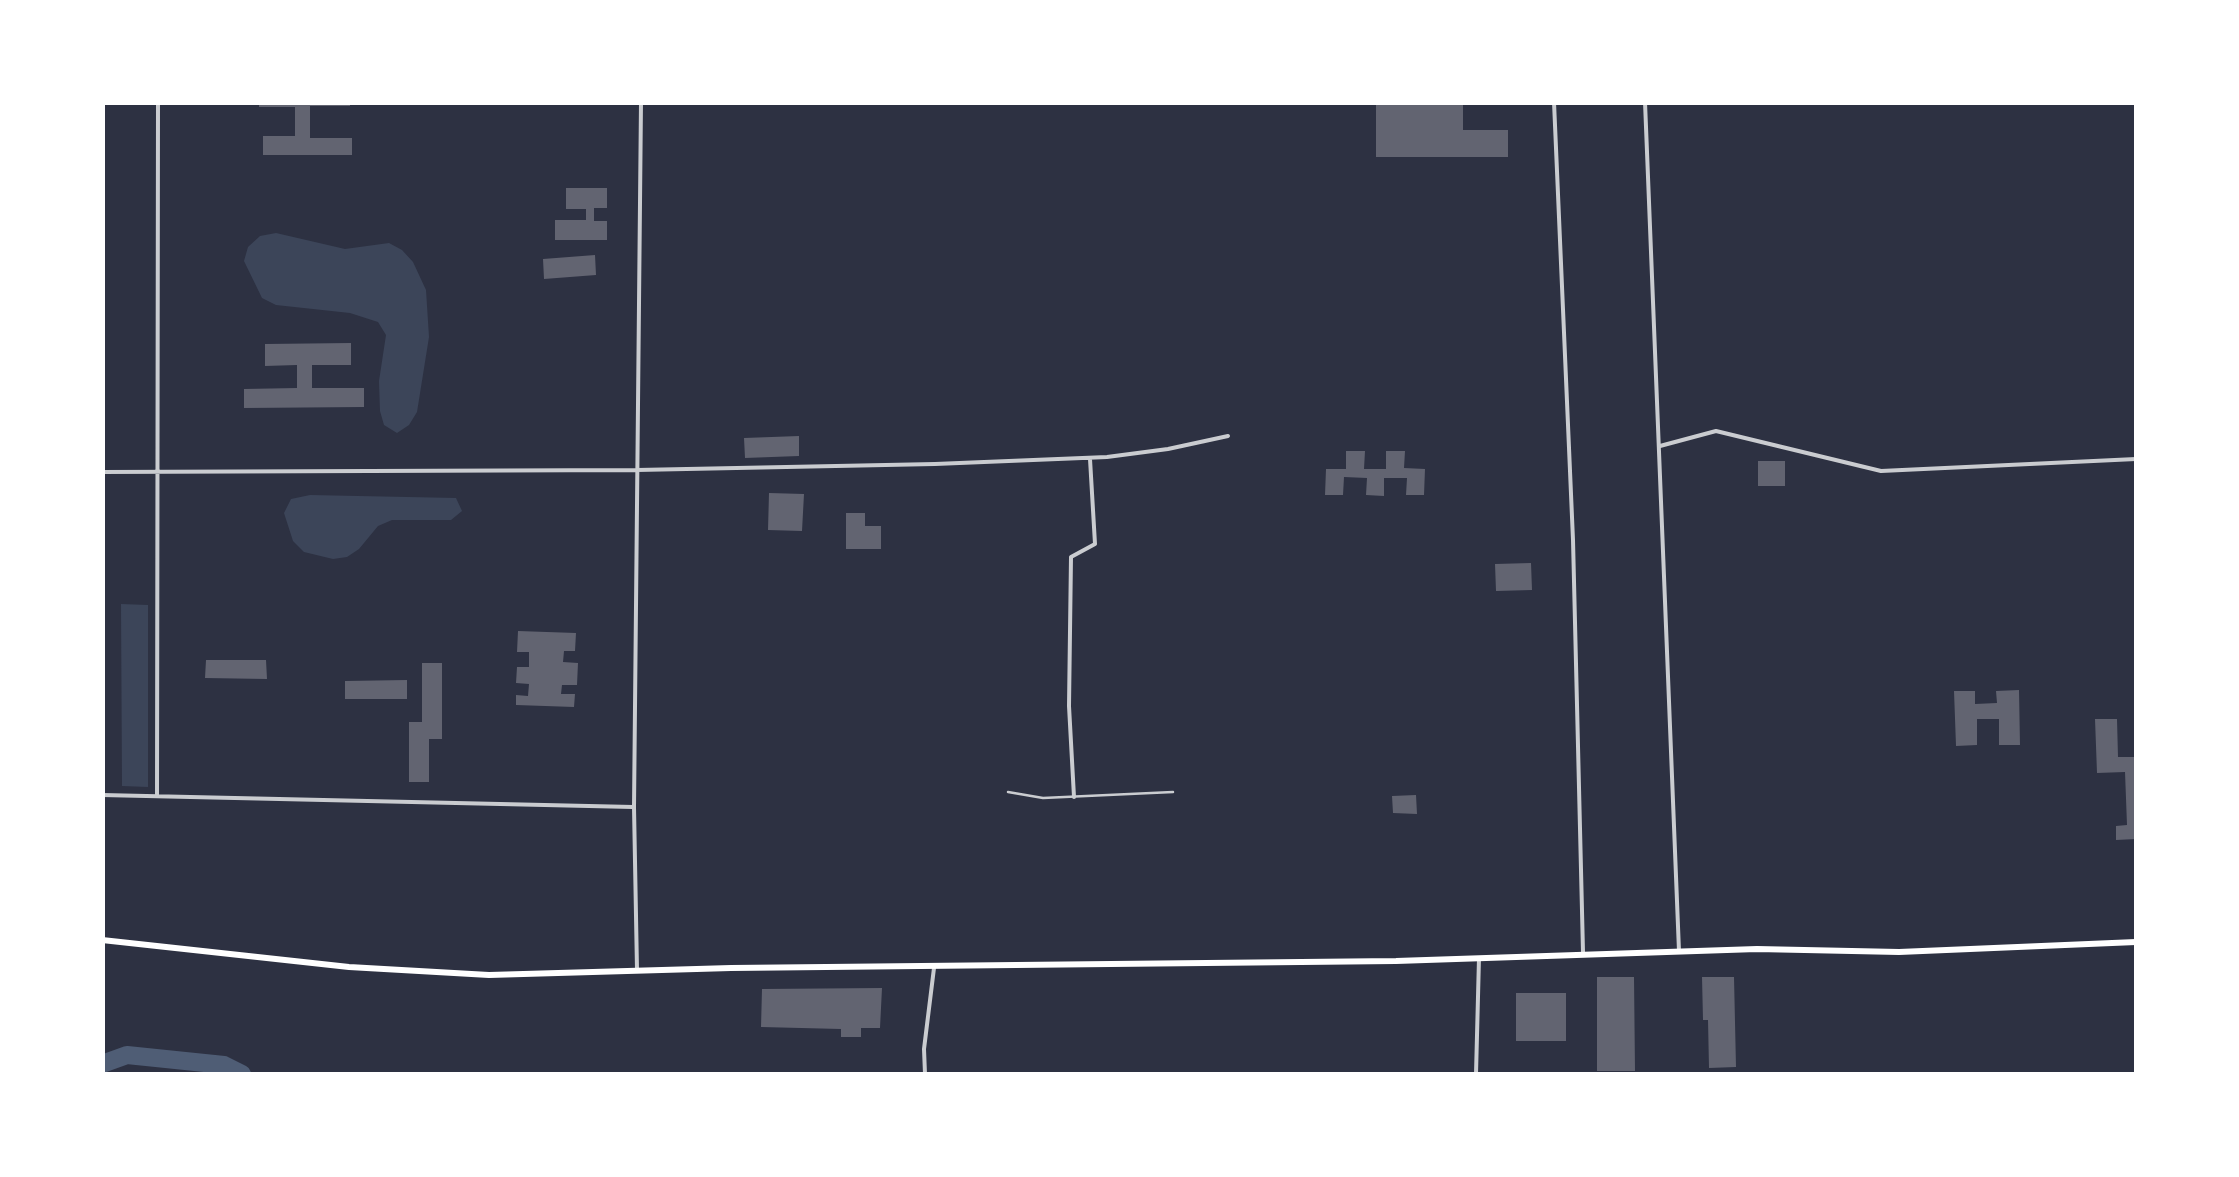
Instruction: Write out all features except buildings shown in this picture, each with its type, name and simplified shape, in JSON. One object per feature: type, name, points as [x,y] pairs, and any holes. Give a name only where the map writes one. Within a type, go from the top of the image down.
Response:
[{"type":"main road","points":[[102,940],[264,959],[437,973],[538,974],[1679,951],[1899,952],[2136,942]]},
{"type":"street","points":[[157,796],[158,102]]},
{"type":"street","points":[[637,970],[634,807],[640,102]]},
{"type":"street","points":[[1554,102],[1572,540],[1583,954]]},
{"type":"street","points":[[1644,102],[1679,951]]},
{"type":"street","points":[[1660,446],[1716,432],[1882,471],[2136,459]]},
{"type":"street","points":[[102,472],[638,470],[1090,458],[1168,449],[1228,436]]},
{"type":"street","points":[[1074,796],[1069,706],[1072,557],[1095,544],[1090,458]]},
{"type":"street","points":[[102,795],[634,807]]},
{"type":"street","points":[[1476,1074],[1479,958]]},
{"type":"street","points":[[925,1074],[924,1049],[934,968]]},
{"type":"lane","points":[[1008,792],[1043,798],[1173,792]]},
{"type":"shaded area","points":[[276,233],[345,249],[389,243],[413,262],[426,290],[429,337],[417,412],[409,425],[397,433],[384,425],[380,411],[379,381],[386,335],[378,322],[350,313],[276,305],[262,298],[244,261],[248,247],[260,236]]},
{"type":"shaded area","points":[[310,495],[456,498],[462,511],[451,520],[392,520],[378,526],[347,557],[333,559],[304,552],[293,541],[284,513],[291,499]]},
{"type":"shaded area","points":[[121,604],[148,605],[148,787],[122,786]]},
{"type":"waterway","points":[[102,1064],[127,1055],[224,1065],[242,1074]]}]
